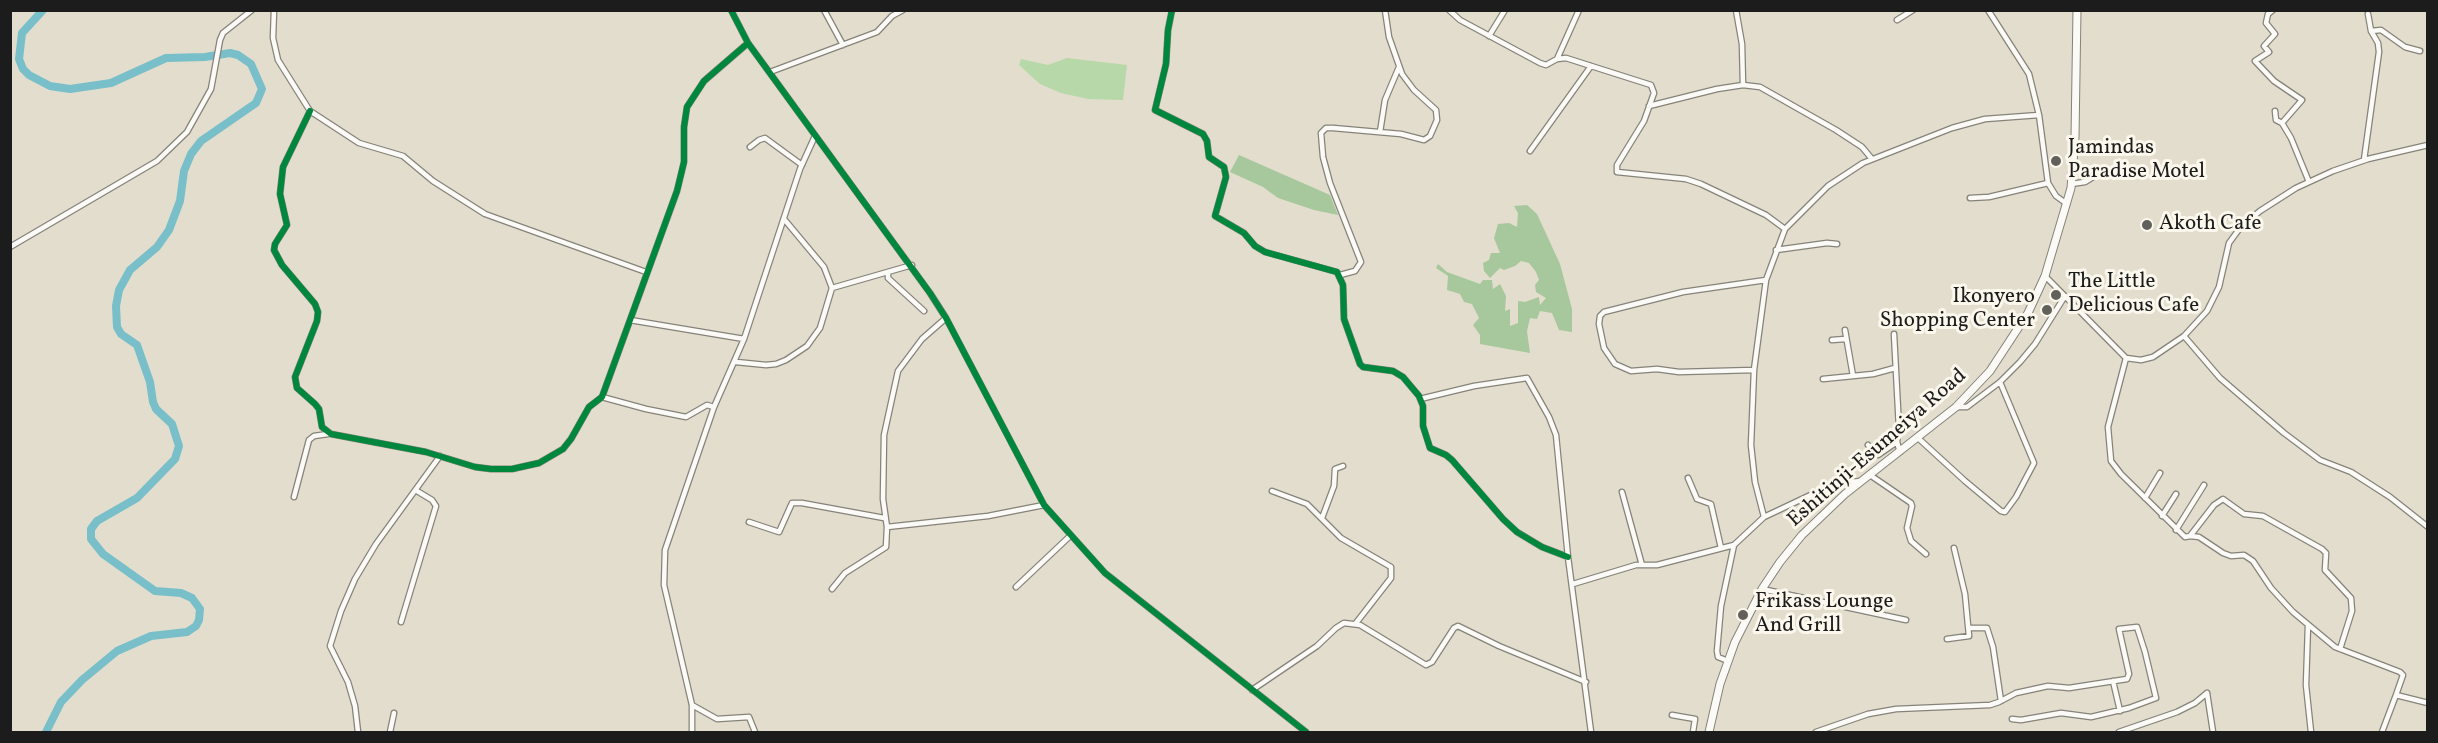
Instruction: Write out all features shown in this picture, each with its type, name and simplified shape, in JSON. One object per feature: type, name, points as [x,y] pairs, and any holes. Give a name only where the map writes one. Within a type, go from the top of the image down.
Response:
[{"type":"highway","name":"Eshitinji-Esumeiya Road","points":[[1709,732],[1728,660],[1762,589],[1802,535],[1822,514],[1956,407],[1990,371],[2010,343],[2045,276],[2071,184],[2075,137],[2077,10]]},
{"type":"street","points":[[10,247],[157,161],[187,132],[211,89],[223,33],[252,10]]},
{"type":"street","points":[[274,10],[273,38],[278,60],[310,111],[359,143],[403,156],[433,181],[485,213],[646,272]]},
{"type":"street","points":[[730,10],[748,43],[912,265],[946,318],[1044,505],[1105,573],[1306,732]]},
{"type":"street","points":[[824,10],[843,45]]},
{"type":"street","points":[[770,72],[877,32],[892,16],[903,10]]},
{"type":"street","points":[[1172,10],[1166,64],[1155,110],[1203,134],[1207,141],[1209,157],[1224,167],[1226,177],[1215,216],[1244,233],[1255,246],[1265,252],[1328,268],[1340,275],[1343,285],[1344,319],[1360,364],[1363,367],[1393,371],[1404,377],[1423,406],[1423,426],[1430,448],[1452,460],[1517,532],[1542,547],[1568,557]]},
{"type":"street","points":[[1449,10],[1460,20],[1540,63],[1546,65],[1557,59],[1566,58],[1651,85],[1654,93],[1644,121],[1617,165],[1617,172],[1686,179],[1701,184],[1766,215],[1785,229]]},
{"type":"street","points":[[1490,36],[1506,10]]},
{"type":"street","points":[[1557,59],[1579,10]]},
{"type":"street","points":[[1736,10],[1742,44],[1743,85]]},
{"type":"street","points":[[1897,20],[1913,10]]},
{"type":"street","points":[[1988,10],[2029,74],[2039,114],[2048,183],[2056,196],[2067,204]]},
{"type":"street","points":[[2273,10],[2268,14],[2266,23],[2275,34],[2264,45],[2269,52],[2255,61],[2274,81],[2302,100],[2282,123]]},
{"type":"street","points":[[1340,275],[1355,271],[1361,262],[1330,183],[1323,157],[1321,133],[1326,128],[1380,132],[1424,140],[1430,136],[1437,120],[1436,110],[1414,90],[1402,74],[1389,37],[1385,11]]},
{"type":"street","points":[[2364,160],[2379,52],[2379,43],[2372,31],[2368,14]]},
{"type":"street","points":[[2372,31],[2381,30],[2405,47],[2420,51]]},
{"type":"street","points":[[294,497],[309,440],[314,436],[331,434],[440,456],[491,470],[512,469],[539,463],[563,448],[571,439],[589,407],[602,397],[677,191],[684,162],[684,127],[687,107],[704,81],[748,43]]},
{"type":"street","points":[[1530,152],[1591,66]]},
{"type":"street","points":[[1380,132],[1385,100],[1399,67]]},
{"type":"street","points":[[1649,106],[1717,89],[1743,85],[1760,87],[1774,93],[1854,142],[1872,159]]},
{"type":"street","points":[[310,111],[283,167],[280,194],[286,225],[274,250],[282,265],[315,304],[318,312],[317,321],[295,377],[295,383],[297,388],[319,409],[322,428],[331,434]]},
{"type":"street","points":[[2275,111],[2276,120],[2282,123],[2291,138],[2309,182]]},
{"type":"street","points":[[1764,517],[1755,482],[1751,445],[1754,369],[1766,280],[1785,229],[1828,186],[1872,159],[1952,128],[1985,119],[2039,114]]},
{"type":"street","points":[[692,732],[692,705],[664,585],[665,550],[714,407],[736,362],[802,165],[815,136]]},
{"type":"street","points":[[750,147],[765,138],[802,165]]},
{"type":"street","points":[[2045,276],[2126,358],[2141,360],[2153,357],[2184,336],[2201,320],[2214,300],[2229,243],[2240,228],[2260,211],[2309,182],[2364,160],[2427,145]]},
{"type":"street","points":[[2071,184],[2085,182],[2106,169]]},
{"type":"street","points":[[1970,198],[2048,183]]},
{"type":"street","points":[[736,362],[766,365],[786,360],[807,346],[820,328],[832,288],[824,267],[784,219]]},
{"type":"street","points":[[1776,250],[1827,243],[1837,244]]},
{"type":"street","points":[[832,288],[912,265]]},
{"type":"street","points":[[888,272],[888,278],[924,310]]},
{"type":"street","points":[[1754,369],[1680,372],[1657,369],[1631,370],[1615,364],[1604,348],[1599,324],[1600,316],[1604,312],[1683,292],[1766,280]]},
{"type":"street","points":[[1956,407],[1967,407],[2000,382],[2035,344],[2065,296]]},
{"type":"street","points":[[832,589],[845,573],[886,547],[884,435],[898,370],[922,339],[946,318]]},
{"type":"street","points":[[630,320],[744,339]]},
{"type":"street","points":[[1845,330],[1853,376]]},
{"type":"street","points":[[1894,334],[1899,428],[1897,442],[1900,452]]},
{"type":"street","points":[[2184,336],[2220,378],[2284,434],[2320,460],[2351,472],[2390,497],[2427,527]]},
{"type":"street","points":[[1832,340],[1845,339]]},
{"type":"street","points":[[2126,358],[2108,427],[2111,461],[2162,516],[2185,537],[2199,537],[2230,556],[2244,555],[2253,561],[2271,588],[2308,625],[2340,649],[2400,672],[2403,675],[2382,732]]},
{"type":"street","points":[[1823,379],[1895,368]]},
{"type":"street","points":[[1420,399],[1474,386],[1527,378],[1549,417],[1556,435],[1568,557],[1591,732]]},
{"type":"street","points":[[1918,438],[1965,481],[2005,512],[2032,468],[2033,458],[2000,382]]},
{"type":"street","points":[[602,397],[686,417],[707,405],[714,407]]},
{"type":"street","points":[[1868,445],[1878,455],[1897,442]]},
{"type":"street","points":[[358,732],[355,706],[348,682],[330,646],[341,611],[355,579],[376,544],[417,491],[440,456]]},
{"type":"street","points":[[1322,518],[1334,486],[1335,469],[1343,466]]},
{"type":"street","points":[[2145,498],[2160,473]]},
{"type":"street","points":[[1870,475],[1911,503],[1907,528],[1911,541],[1926,554]]},
{"type":"street","points":[[1688,478],[1697,499],[1711,504],[1721,548]]},
{"type":"street","points":[[1573,584],[1642,565],[1657,565],[1734,545],[1764,517],[1836,483],[1862,481]]},
{"type":"street","points":[[2176,530],[2204,485]]},
{"type":"street","points":[[401,622],[436,506],[432,500],[417,491]]},
{"type":"street","points":[[1272,491],[1307,504],[1341,538],[1387,563],[1393,573],[1391,578],[1356,623]]},
{"type":"street","points":[[1622,492],[1642,565]]},
{"type":"street","points":[[2162,516],[2176,494]]},
{"type":"street","points":[[2190,536],[2214,505],[2223,499],[2244,514],[2263,516],[2322,549],[2326,554],[2325,570],[2351,598],[2352,610],[2340,649]]},
{"type":"street","points":[[749,522],[778,532],[792,503],[802,502],[884,518]]},
{"type":"street","points":[[887,527],[988,516],[1044,505]]},
{"type":"street","points":[[1016,587],[1070,536]]},
{"type":"street","points":[[1728,660],[1718,657],[1717,651],[1721,606],[1734,545]]},
{"type":"street","points":[[1947,639],[1970,636],[1965,594],[1954,548]]},
{"type":"street","points":[[1762,589],[1906,620]]},
{"type":"street","points":[[1252,690],[1317,646],[1344,623],[1356,623],[1426,665],[1432,662],[1454,628],[1458,626],[1499,646],[1586,682]]},
{"type":"street","points":[[2308,625],[2306,685],[2311,732]]},
{"type":"street","points":[[1817,732],[1868,714],[1896,709],[1976,706],[2001,701],[2016,693],[2048,686],[2068,688],[2129,677],[2119,628],[2136,627],[2145,652],[2156,698],[2120,711],[2091,717],[2061,713],[2021,720],[2012,719]]},
{"type":"street","points":[[1969,628],[1987,628],[1993,647],[2001,701]]},
{"type":"street","points":[[2113,681],[2120,711]]},
{"type":"street","points":[[2119,732],[2177,712],[2195,703],[2207,693],[2213,732]]},
{"type":"street","points":[[2396,695],[2427,703]]},
{"type":"street","points":[[692,705],[717,719],[749,717],[755,732]]},
{"type":"street","points":[[390,732],[394,713]]},
{"type":"street","points":[[1672,715],[1695,719],[1693,732]]},
{"type":"green space","points":[[1067,58],[1127,65],[1123,100],[1088,99],[1061,93],[1040,84],[1019,65],[1021,59],[1048,65]]},
{"type":"green space","points":[[1239,155],[1330,195],[1338,215],[1278,198],[1263,187],[1230,172]]},
{"type":"green space","points":[[1527,205],[1537,214],[1560,264],[1572,309],[1572,332],[1559,330],[1552,313],[1540,311],[1537,319],[1530,318],[1527,331],[1530,353],[1480,344],[1480,335],[1473,325],[1479,318],[1472,304],[1464,302],[1460,294],[1447,290],[1448,276],[1436,268],[1438,264],[1447,272],[1480,284],[1483,280],[1492,280],[1493,289],[1500,284],[1506,296],[1505,311],[1510,309],[1510,326],[1518,323],[1518,301],[1525,302],[1539,297],[1540,305],[1546,298],[1536,292],[1535,285],[1539,280],[1536,272],[1529,263],[1521,261],[1504,270],[1500,268],[1490,278],[1484,271],[1483,263],[1489,260],[1491,253],[1500,253],[1494,238],[1498,224],[1509,223],[1517,227],[1518,213],[1514,206]]},
{"type":"waterway","points":[[43,10],[22,33],[19,59],[23,69],[29,75],[50,86],[70,89],[111,83],[166,58],[205,57],[230,53],[238,55],[251,64],[262,89],[256,103],[201,141],[191,154],[184,171],[180,201],[169,230],[157,247],[130,270],[119,290],[116,306],[117,327],[121,334],[137,345],[150,382],[153,402],[156,409],[172,424],[179,446],[175,459],[137,498],[97,521],[91,529],[91,539],[103,554],[155,591],[181,593],[192,598],[200,609],[199,620],[196,626],[187,632],[151,636],[117,651],[82,680],[61,702],[46,732]]},
{"type":"cycle path","points":[[731,10],[748,43],[946,318],[1044,505],[1105,573],[1306,732]]},
{"type":"cycle path","points":[[1172,10],[1166,64],[1155,110],[1203,134],[1207,141],[1209,157],[1224,167],[1226,177],[1215,216],[1244,233],[1255,246],[1265,252],[1337,272],[1343,285],[1344,319],[1360,364],[1363,367],[1393,371],[1403,377],[1419,396],[1423,406],[1423,426],[1430,448],[1452,460],[1517,532],[1542,547],[1568,557]]},
{"type":"cycle path","points":[[310,111],[283,167],[280,194],[287,225],[275,244],[274,250],[282,265],[315,304],[318,312],[317,321],[295,377],[297,388],[319,409],[322,427],[331,434],[426,452],[475,467],[512,469],[539,463],[563,449],[589,407],[602,397],[677,191],[684,162],[684,127],[687,107],[704,81],[748,43]]},
{"type":"place","name":"Jamindas Paradise Motel","points":[[2056,161]]},
{"type":"place","name":"Akoth Cafe","points":[[2147,225]]},
{"type":"place","name":"The Little Delicious Cafe","points":[[2056,295]]},
{"type":"place","name":"Ikonyero Shopping Center","points":[[2047,310]]},
{"type":"place","name":"Frikass Lounge And Grill","points":[[1743,615]]}]
